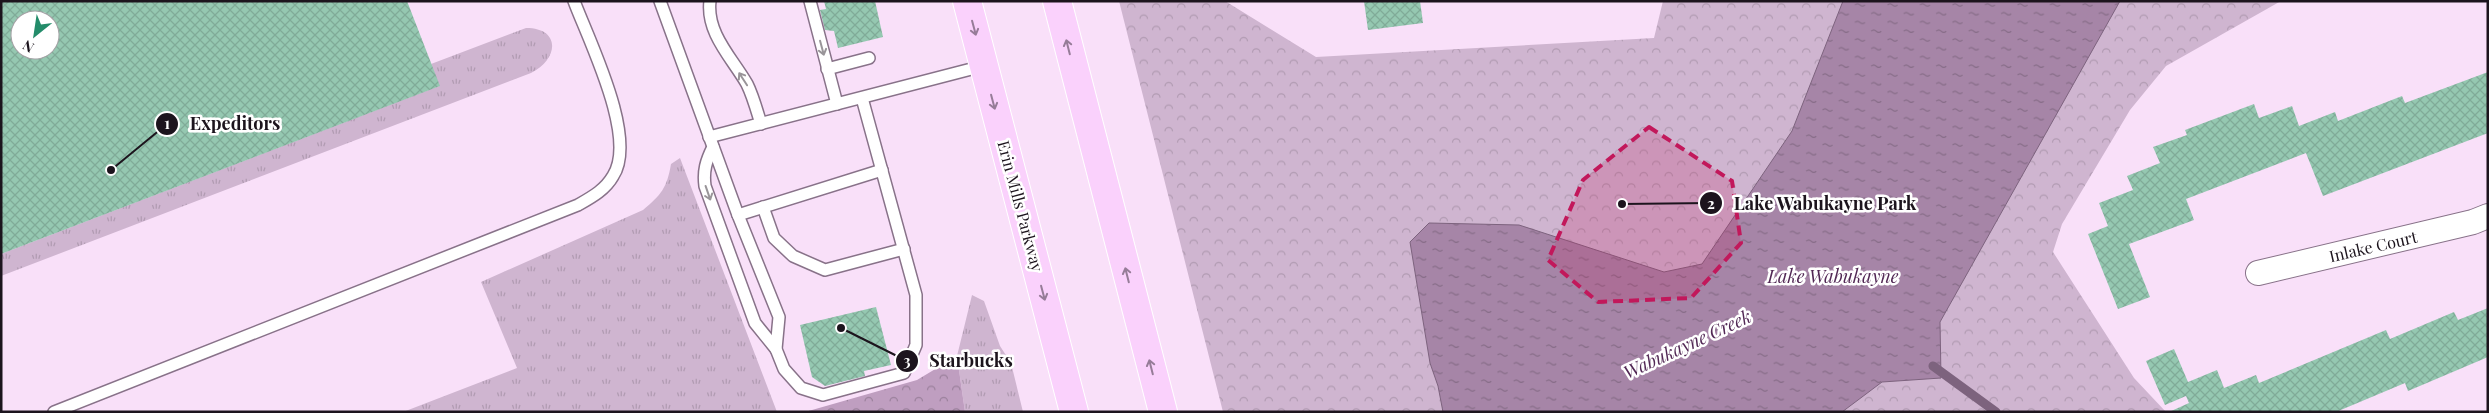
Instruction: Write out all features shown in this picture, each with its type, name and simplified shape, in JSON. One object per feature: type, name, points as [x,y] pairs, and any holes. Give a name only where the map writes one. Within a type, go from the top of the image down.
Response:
[{"type":"main road","name":"Erin Mills Parkway","points":[[967,1],[1074,412]]},
{"type":"main road","points":[[1057,1],[1162,412]]},
{"type":"street","name":"Inlake Court","points":[[2258,273],[2473,222],[2488,216]]},
{"type":"lane","points":[[54,412],[578,205],[601,191],[614,175],[621,149],[616,110],[574,1]]},
{"type":"lane","points":[[660,1],[738,215],[779,317],[776,350]]},
{"type":"lane","points":[[710,1],[708,13],[713,29],[748,85],[761,124]]},
{"type":"lane","points":[[810,1],[837,104]]},
{"type":"lane","points":[[828,69],[869,58]]},
{"type":"lane","points":[[711,142],[761,124],[984,65]]},
{"type":"lane","points":[[711,142],[704,167],[705,186],[756,323],[776,350],[784,369],[801,388],[823,395],[904,373],[916,346],[916,295],[862,98]]},
{"type":"lane","points":[[738,215],[882,170]]},
{"type":"lane","points":[[763,207],[774,238],[793,256],[826,270],[904,249]]},
{"type":"highlighted area","points":[[1649,127],[1732,181],[1741,243],[1691,298],[1598,302],[1548,260],[1583,180]]},
{"type":"green space","points":[[1119,1],[1225,1],[1316,57],[1654,38],[1663,1],[2281,1],[2166,66],[2130,110],[2062,224],[2053,252],[2134,378],[2166,412],[1223,412]]},
{"type":"green space","points":[[526,28],[537,29],[545,33],[552,45],[551,53],[547,60],[531,73],[1,276],[1,254],[439,86],[431,64]]},
{"type":"green space","points":[[680,158],[777,412],[403,412],[517,368],[481,282],[643,210],[662,190],[671,164]]},
{"type":"green space","points":[[972,295],[984,301],[1000,346],[1011,363],[1023,412],[965,412],[957,356]]},
{"type":"green space","points":[[957,356],[965,412],[805,412],[917,380]]},
{"type":"water","name":"Lake Wabukayne","points":[[1843,1],[2120,1],[1940,322],[1941,378],[1882,382],[1842,412],[1443,412],[1438,386],[1430,363],[1410,242],[1429,223],[1519,225],[1664,272],[1702,264],[1792,131]]},
{"type":"building","points":[[1,1],[407,1],[440,86],[1,254]]},
{"type":"building","points":[[824,1],[875,1],[883,37],[838,48],[834,31],[825,30],[820,10],[826,9]]},
{"type":"building","points":[[1364,1],[1420,1],[1423,23],[1368,30]]},
{"type":"building","points":[[2488,72],[2488,133],[2323,196],[2306,153],[2186,199],[2194,220],[2129,244],[2150,297],[2118,309],[2088,234],[2108,226],[2099,203],[2133,190],[2127,176],[2160,163],[2153,147],[2187,135],[2185,130],[2254,104],[2259,118],[2292,106],[2299,126],[2335,112],[2338,121],[2402,96],[2405,103]]},
{"type":"building","points":[[876,307],[891,365],[864,371],[865,376],[825,386],[812,377],[800,325]]},
{"type":"building","points":[[2488,308],[2488,357],[2408,391],[2405,383],[2336,412],[2169,412],[2189,403],[2186,396],[2165,405],[2146,361],[2174,349],[2188,382],[2217,370],[2224,388],[2256,375],[2259,383],[2386,330],[2390,339],[2454,312],[2458,320]]},
{"type":"waterway","points":[[1933,366],[1996,412]]},
{"type":"place","name":"Expeditors","points":[[111,170]]},
{"type":"place","name":"Lake Wabukayne Park","points":[[1622,204]]},
{"type":"place","name":"Starbucks","points":[[841,328]]},
{"type":"water label","name":"Wabukayne Creek","points":[[1687,344]]}]
